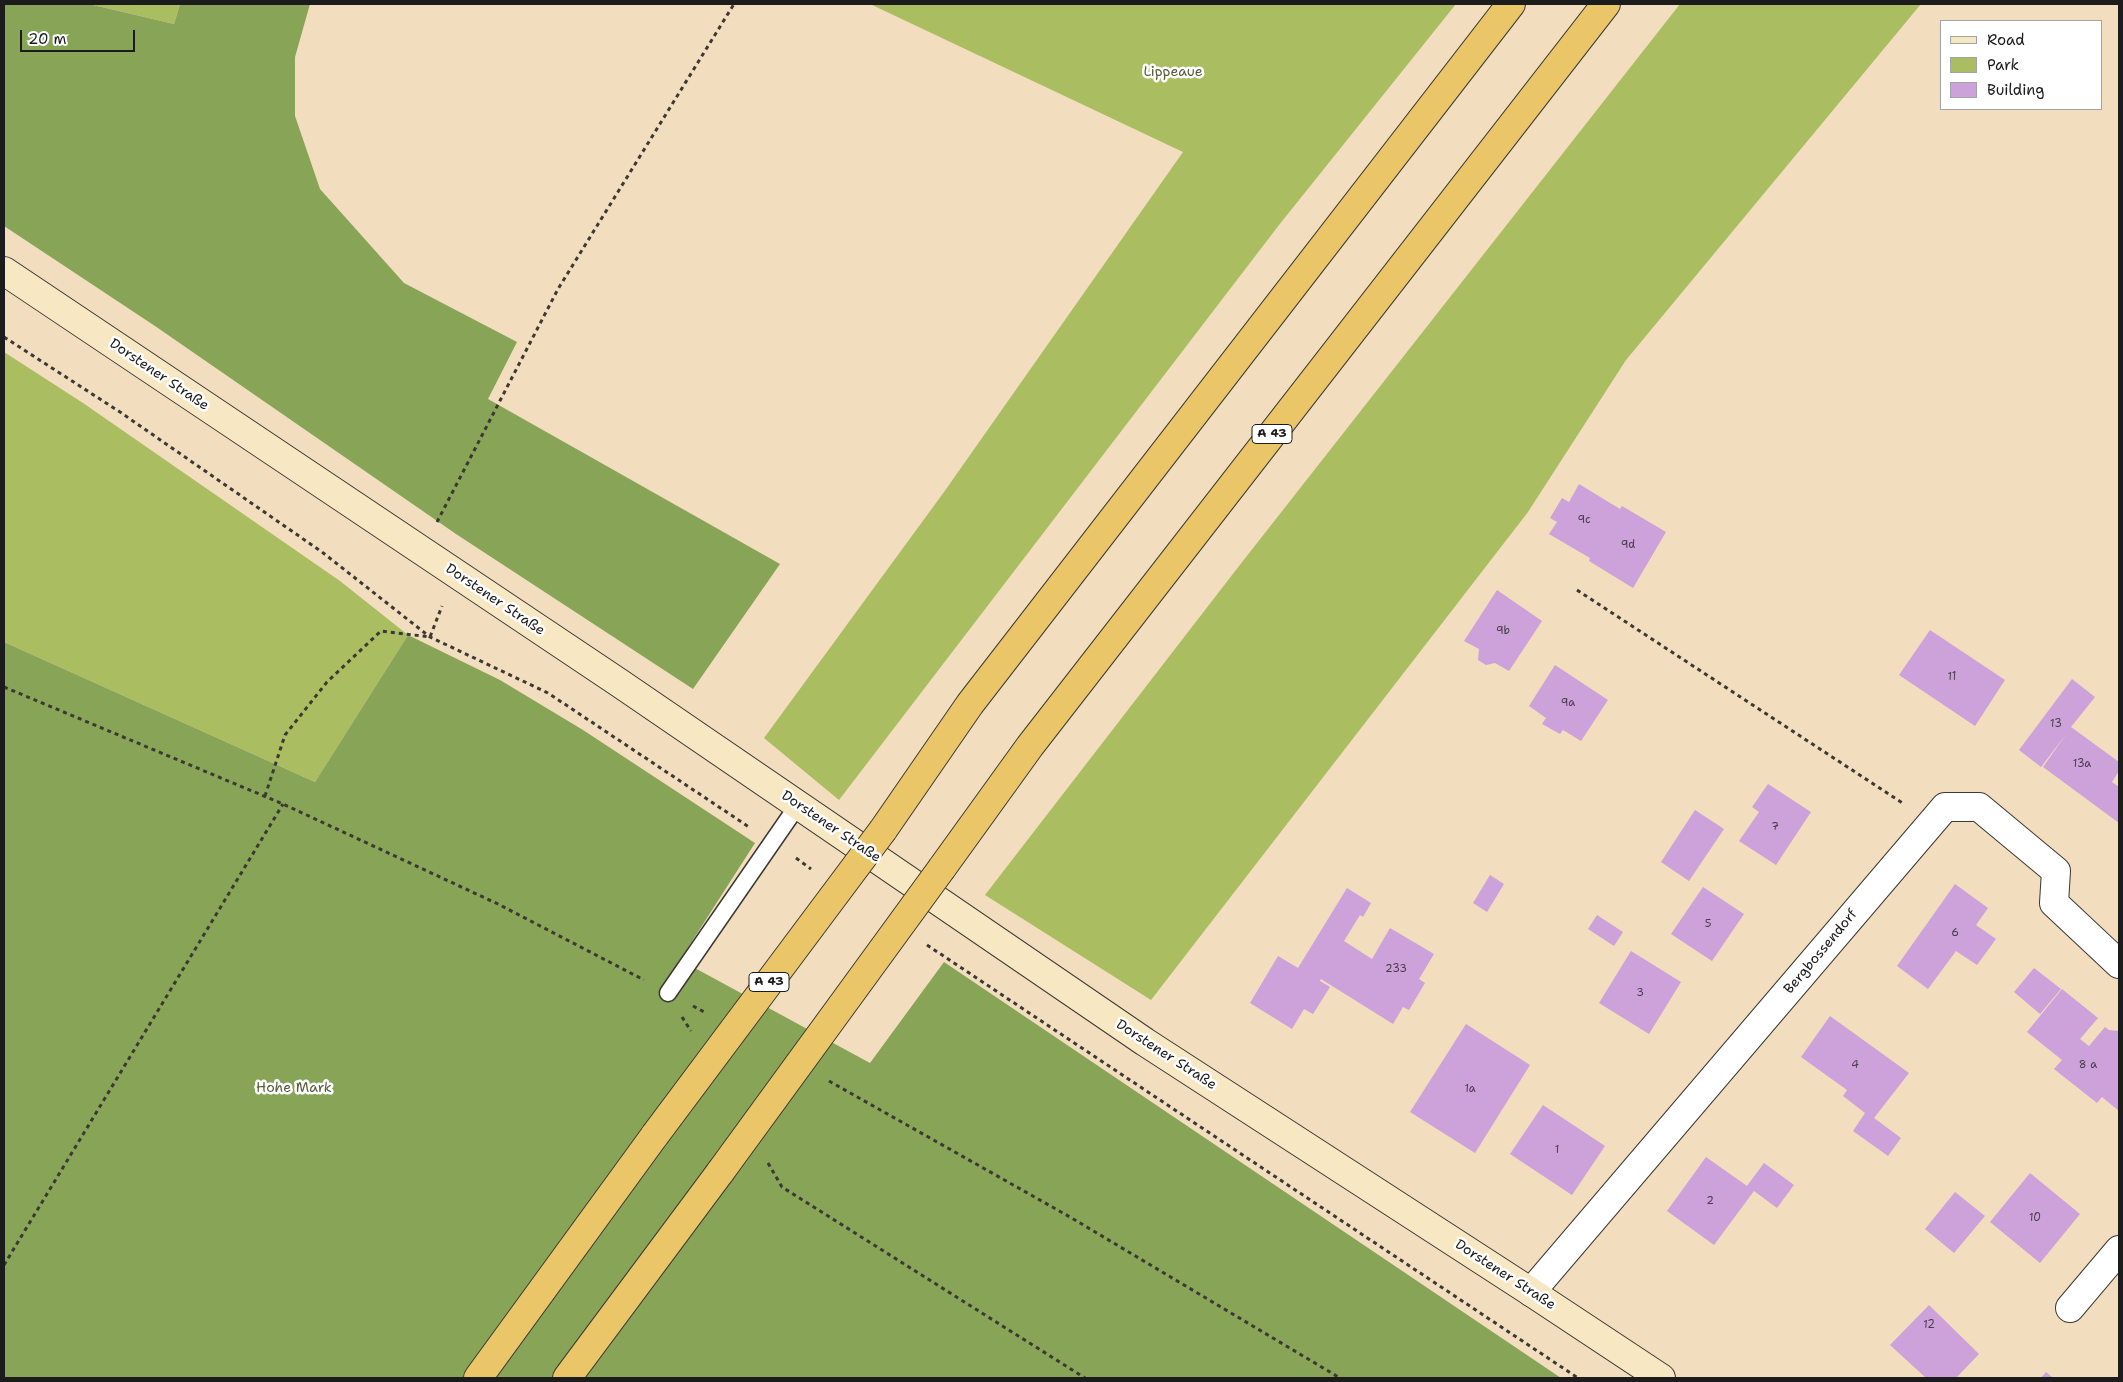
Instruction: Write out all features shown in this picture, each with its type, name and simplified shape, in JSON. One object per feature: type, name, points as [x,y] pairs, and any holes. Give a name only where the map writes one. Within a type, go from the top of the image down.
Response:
[{"type":"highway","name":"A 43","points":[[478,1378],[655,1135],[883,830],[970,704],[1511,4]]},
{"type":"highway","name":"A 43","points":[[567,1378],[721,1171],[1036,738],[1606,4]]},
{"type":"main road","name":"Dorstener Straße","points":[[4,271],[455,573],[1145,1042],[1661,1378]]},
{"type":"street","name":"Bergbossendorf","points":[[1531,1292],[1945,807],[1978,807],[2056,871],[2054,903],[2119,964]]},
{"type":"street","points":[[2070,1308],[2119,1250]]},
{"type":"lane","points":[[668,992],[798,805]]},
{"type":"path","points":[[422,551],[558,289],[734,4]]},
{"type":"path","points":[[265,796],[285,736],[327,682],[381,631],[430,637],[455,573]]},
{"type":"path","points":[[1577,590],[1931,822]]},
{"type":"path","points":[[4,687],[265,796],[498,904],[668,992],[693,1035]]},
{"type":"path","points":[[4,1265],[283,804]]},
{"type":"path","points":[[864,1100],[1070,1217],[1340,1378]]},
{"type":"path","points":[[767,1162],[782,1187],[1085,1378]]},
{"type":"green space","points":[[4,4],[89,4],[174,24],[180,4],[310,4],[295,57],[295,116],[320,189],[404,283],[517,342],[488,399],[780,564],[693,689],[456,534],[155,326],[4,226]]},
{"type":"green space","points":[[89,4],[180,4],[174,24]]},
{"type":"green space","name":"Lippeaue","points":[[870,4],[1456,4],[1279,225],[839,800],[764,738],[944,492],[1183,152]]},
{"type":"green space","points":[[1680,4],[1921,4],[1626,360],[1528,512],[1151,1000],[985,895],[1239,566]]},
{"type":"green space","points":[[4,352],[83,403],[340,581],[408,635],[315,782],[4,642]]},
{"type":"green space","name":"Hohe Mark","points":[[408,635],[500,680],[583,730],[755,843],[680,960],[870,1063],[944,962],[1561,1378],[4,1378],[4,642],[315,782]]},
{"type":"building","points":[[1579,484],[1620,509],[1622,506],[1666,532],[1633,588],[1589,561],[1590,558],[1549,534],[1557,522],[1550,518],[1562,498],[1569,502]]},
{"type":"building","points":[[1497,590],[1542,621],[1509,671],[1495,663],[1486,665],[1478,660],[1479,649],[1464,641]]},
{"type":"building","points":[[1930,630],[2005,680],[1975,726],[1899,675]]},
{"type":"building","points":[[1555,665],[1608,700],[1581,741],[1563,730],[1560,734],[1542,724],[1546,718],[1529,706]]},
{"type":"building","points":[[2072,679],[2095,697],[2071,727],[2119,762],[2119,771],[2112,782],[2119,787],[2119,823],[2043,767],[2067,733],[2041,767],[2019,750]]},
{"type":"building","points":[[1768,784],[1811,812],[1776,865],[1739,841],[1759,812],[1752,807]]},
{"type":"building","points":[[1695,810],[1724,829],[1689,881],[1661,862]]},
{"type":"building","points":[[1490,875],[1504,884],[1487,912],[1473,903]]},
{"type":"building","points":[[1955,884],[1988,908],[1976,925],[1996,939],[1977,965],[1956,951],[1928,989],[1897,966]]},
{"type":"building","points":[[1703,887],[1744,914],[1712,961],[1671,934]]},
{"type":"building","points":[[1347,888],[1371,903],[1363,917],[1360,915],[1344,941],[1372,959],[1390,928],[1434,954],[1419,979],[1425,983],[1409,1010],[1403,1007],[1393,1024],[1321,979],[1320,981],[1330,987],[1313,1014],[1304,1009],[1292,1029],[1250,1003],[1278,956],[1298,968]]},
{"type":"building","points":[[1597,915],[1623,932],[1614,946],[1588,929]]},
{"type":"building","points":[[1631,951],[1681,982],[1649,1034],[1599,1003]]},
{"type":"building","points":[[2034,968],[2061,989],[2040,1014],[2014,992]]},
{"type":"building","points":[[2062,989],[2098,1018],[2080,1039],[2089,1046],[2105,1027],[2109,1030],[2119,1031],[2119,1111],[2102,1097],[2097,1103],[2054,1069],[2062,1060],[2027,1032]]},
{"type":"building","points":[[1830,1016],[1909,1073],[1874,1118],[1901,1138],[1888,1156],[1853,1131],[1865,1113],[1843,1096],[1847,1090],[1801,1057]]},
{"type":"building","points":[[1466,1024],[1530,1065],[1475,1153],[1410,1112]]},
{"type":"building","points":[[1543,1105],[1605,1146],[1572,1195],[1510,1154]]},
{"type":"building","points":[[1706,1157],[1747,1186],[1764,1163],[1794,1185],[1777,1208],[1754,1191],[1714,1245],[1667,1211]]},
{"type":"building","points":[[2030,1173],[2080,1214],[2040,1263],[1990,1222]]},
{"type":"building","points":[[1955,1192],[1985,1216],[1954,1253],[1925,1229]]},
{"type":"building","points":[[1929,1305],[1979,1354],[1956,1378],[1926,1378],[1890,1345]]},
{"type":"building","points":[[2046,1372],[2053,1378],[2041,1378]]}]
